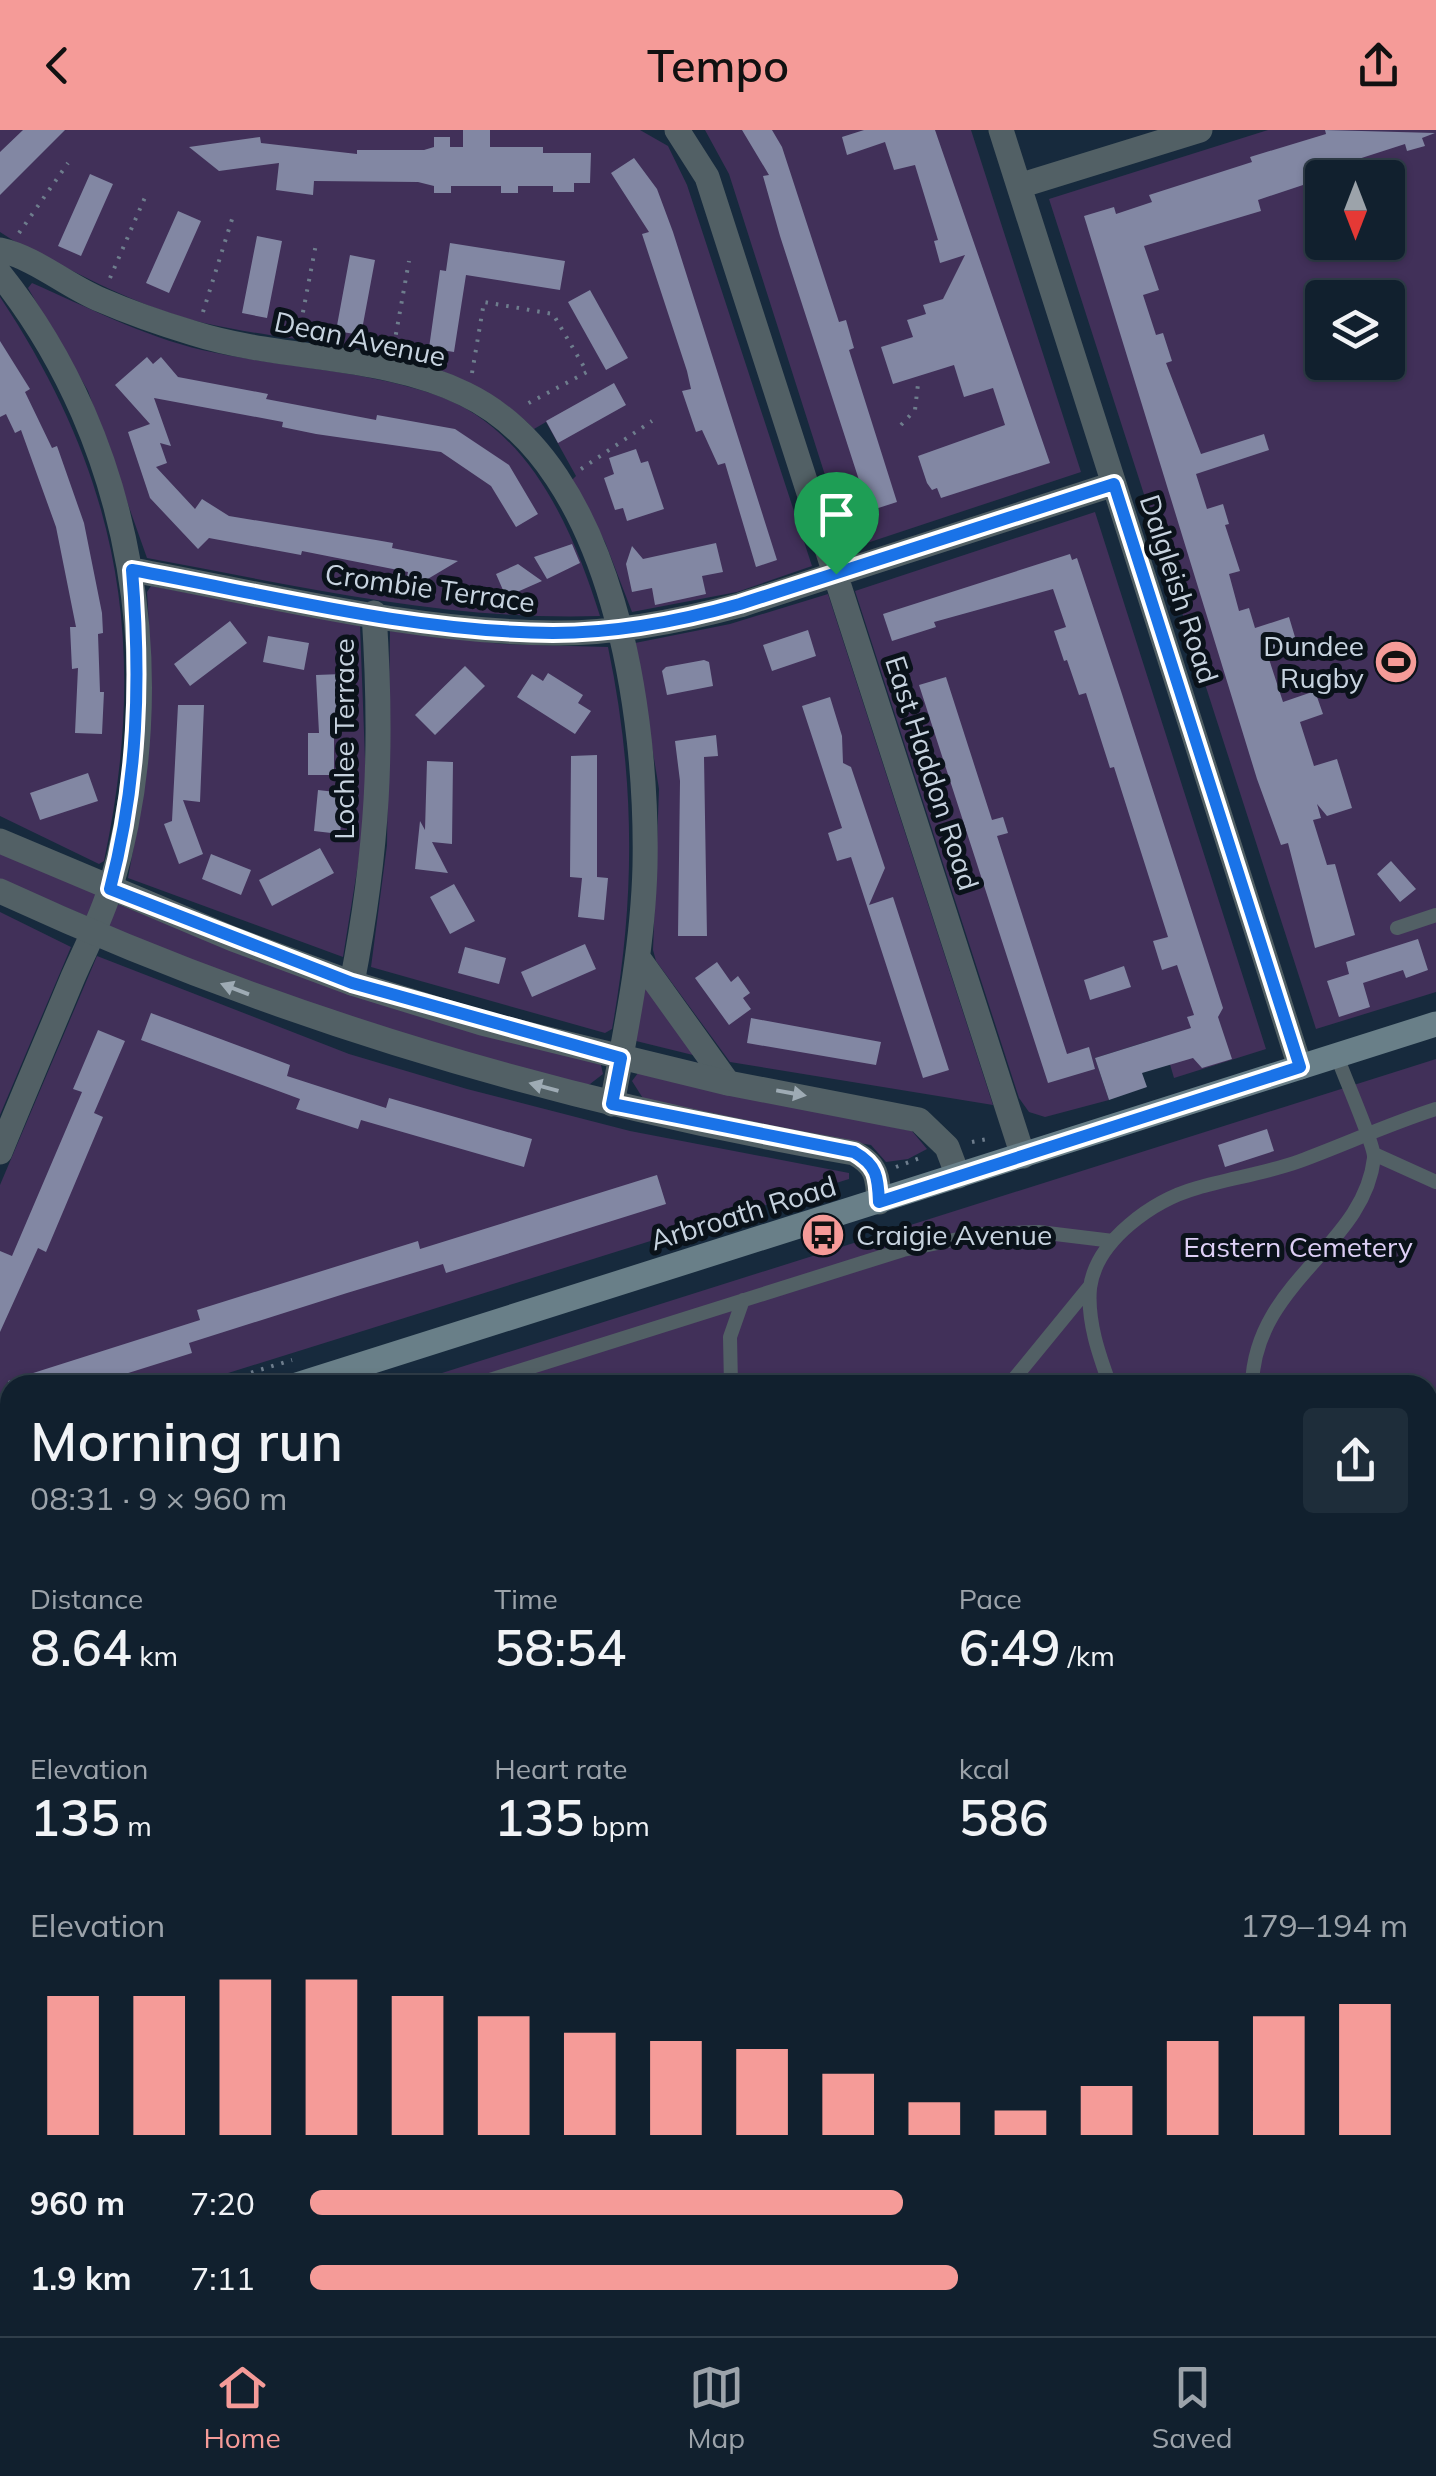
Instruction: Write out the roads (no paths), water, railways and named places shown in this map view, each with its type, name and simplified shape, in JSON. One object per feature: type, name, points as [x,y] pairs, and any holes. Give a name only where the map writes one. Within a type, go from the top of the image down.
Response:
[{"type":"main road","name":"Arbroath Road","points":[[329,1375],[1436,1024]]},
{"type":"street","name":"East Haddon Road","points":[[677,130],[707,178],[1024,1156]]},
{"type":"street","name":"Dalgleish Road","points":[[1001,130],[1300,1067]]},
{"type":"street","points":[[1018,186],[1200,130]]},
{"type":"street","points":[[0,1152],[110,889],[134,772],[139,706],[132,570],[94,441],[3,258]]},
{"type":"street","name":"Dean Avenue","points":[[3,258],[100,300],[197,334],[295,356],[430,379],[468,395],[502,418],[560,484],[585,527],[618,629],[637,724],[645,797],[639,959],[612,1104]]},
{"type":"street","name":"Crombie Terrace","points":[[132,570],[502,632],[618,629],[685,619],[1114,484]]},
{"type":"street","name":"Lochlee Terrace","points":[[352,983],[376,846],[380,782],[374,613]]},
{"type":"street","points":[[0,841],[110,889],[352,983],[621,1058],[918,1120],[947,1146],[958,1176]]},
{"type":"street","points":[[0,891],[92,933],[320,1021],[612,1104],[854,1152],[869,1160],[878,1174],[879,1202]]},
{"type":"street","points":[[639,959],[728,1082]]},
{"type":"lane","points":[[1397,928],[1436,915]]},
{"type":"lane","points":[[1252,1375],[1253,1352],[1272,1308],[1342,1227],[1362,1192],[1374,1154],[1338,1056]]},
{"type":"lane","points":[[1017,1375],[1090,1286],[1113,1241],[1142,1214],[1191,1189],[1299,1162],[1365,1132],[1436,1109]]},
{"type":"lane","points":[[1374,1154],[1436,1182]]},
{"type":"lane","points":[[506,1375],[903,1250],[982,1234],[1039,1232],[1113,1241]]},
{"type":"lane","points":[[1090,1286],[1095,1342],[1107,1375]]},
{"type":"lane","points":[[731,1375],[730,1337],[743,1300]]},
{"type":"place","name":"Dundee Rugby","points":[[1396,662]]},
{"type":"place","name":"Craigie Avenue","points":[[823,1235]]},
{"type":"park label","name":"Eastern Cemetery","points":[[1298,1247]]}]
